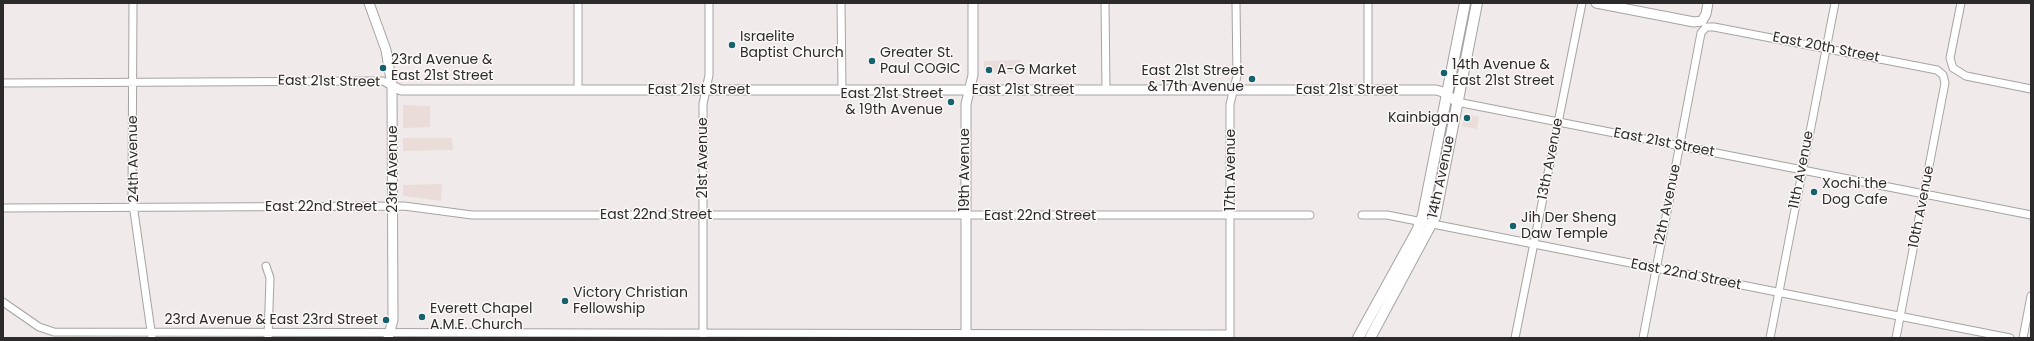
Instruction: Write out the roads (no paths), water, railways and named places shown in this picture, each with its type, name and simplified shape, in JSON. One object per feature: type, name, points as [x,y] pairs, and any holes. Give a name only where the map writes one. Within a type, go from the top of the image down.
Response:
[{"type":"main road","name":"14th Avenue","points":[[1364,337],[1420,223],[1425,207],[1465,3]]},
{"type":"main road","name":"14th Avenue","points":[[1364,337],[1431,225],[1436,213],[1477,3]]},
{"type":"street","name":"24th Avenue","points":[[133,3],[132,197],[152,336]]},
{"type":"street","name":"23rd Avenue","points":[[369,3],[385,45],[392,86],[393,320],[389,336]]},
{"type":"street","points":[[578,3],[578,90]]},
{"type":"street","name":"21st Avenue","points":[[703,336],[703,104],[709,75],[709,3]]},
{"type":"street","points":[[841,3],[842,90]]},
{"type":"street","name":"19th Avenue","points":[[966,336],[966,104],[973,75],[973,3]]},
{"type":"street","points":[[1105,3],[1106,90]]},
{"type":"street","name":"17th Avenue","points":[[1230,336],[1230,104],[1237,76],[1236,3]]},
{"type":"street","points":[[1368,3],[1368,90]]},
{"type":"street","name":"13th Avenue","points":[[1515,338],[1582,3]]},
{"type":"street","name":"East 20th Street","points":[[1596,3],[1937,70],[1943,75]]},
{"type":"street","name":"12th Avenue","points":[[1643,338],[1655,268],[1708,3]]},
{"type":"street","name":"11th Avenue","points":[[1770,338],[1835,3]]},
{"type":"street","points":[[1961,3],[1950,58],[1953,68],[1966,76],[2031,88]]},
{"type":"street","name":"10th Avenue","points":[[1896,338],[1946,84],[1943,75]]},
{"type":"street","name":"East 21st Street","points":[[3,83],[133,81],[383,81],[401,90],[1436,90],[1457,102],[2031,215]]},
{"type":"street","name":"East 22nd Street","points":[[3,208],[404,206],[472,215],[1310,215]]},
{"type":"street","name":"East 22nd Street","points":[[1362,215],[1387,215],[1420,223],[2010,338]]},
{"type":"street","points":[[266,266],[270,278],[268,336]]},
{"type":"street","points":[[2023,338],[2031,296]]},
{"type":"street","points":[[3,302],[38,326],[54,332],[152,336],[1230,336]]},
{"type":"place","name":"Israelite Baptist Church","points":[[732,45]]},
{"type":"place","name":"Greater St. Paul COGIC","points":[[872,61]]},
{"type":"place","name":"23rd Avenue & East 21st Street","points":[[383,68]]},
{"type":"place","name":"A-G Market","points":[[989,70]]},
{"type":"place","name":"14th Avenue & East 21st Street","points":[[1444,73]]},
{"type":"place","name":"East 21st Street & 17th Avenue","points":[[1252,79]]},
{"type":"place","name":"East 21st Street & 19th Avenue","points":[[951,102]]},
{"type":"place","name":"Kainbigan","points":[[1467,118]]},
{"type":"place","name":"Xochi the Dog Cafe","points":[[1814,192]]},
{"type":"place","name":"Jih Der Sheng Daw Temple","points":[[1513,226]]},
{"type":"place","name":"Victory Christian Fellowship","points":[[565,301]]},
{"type":"place","name":"Everett Chapel A.M.E. Church","points":[[422,317]]},
{"type":"place","name":"23rd Avenue & East 23rd Street","points":[[386,320]]}]
